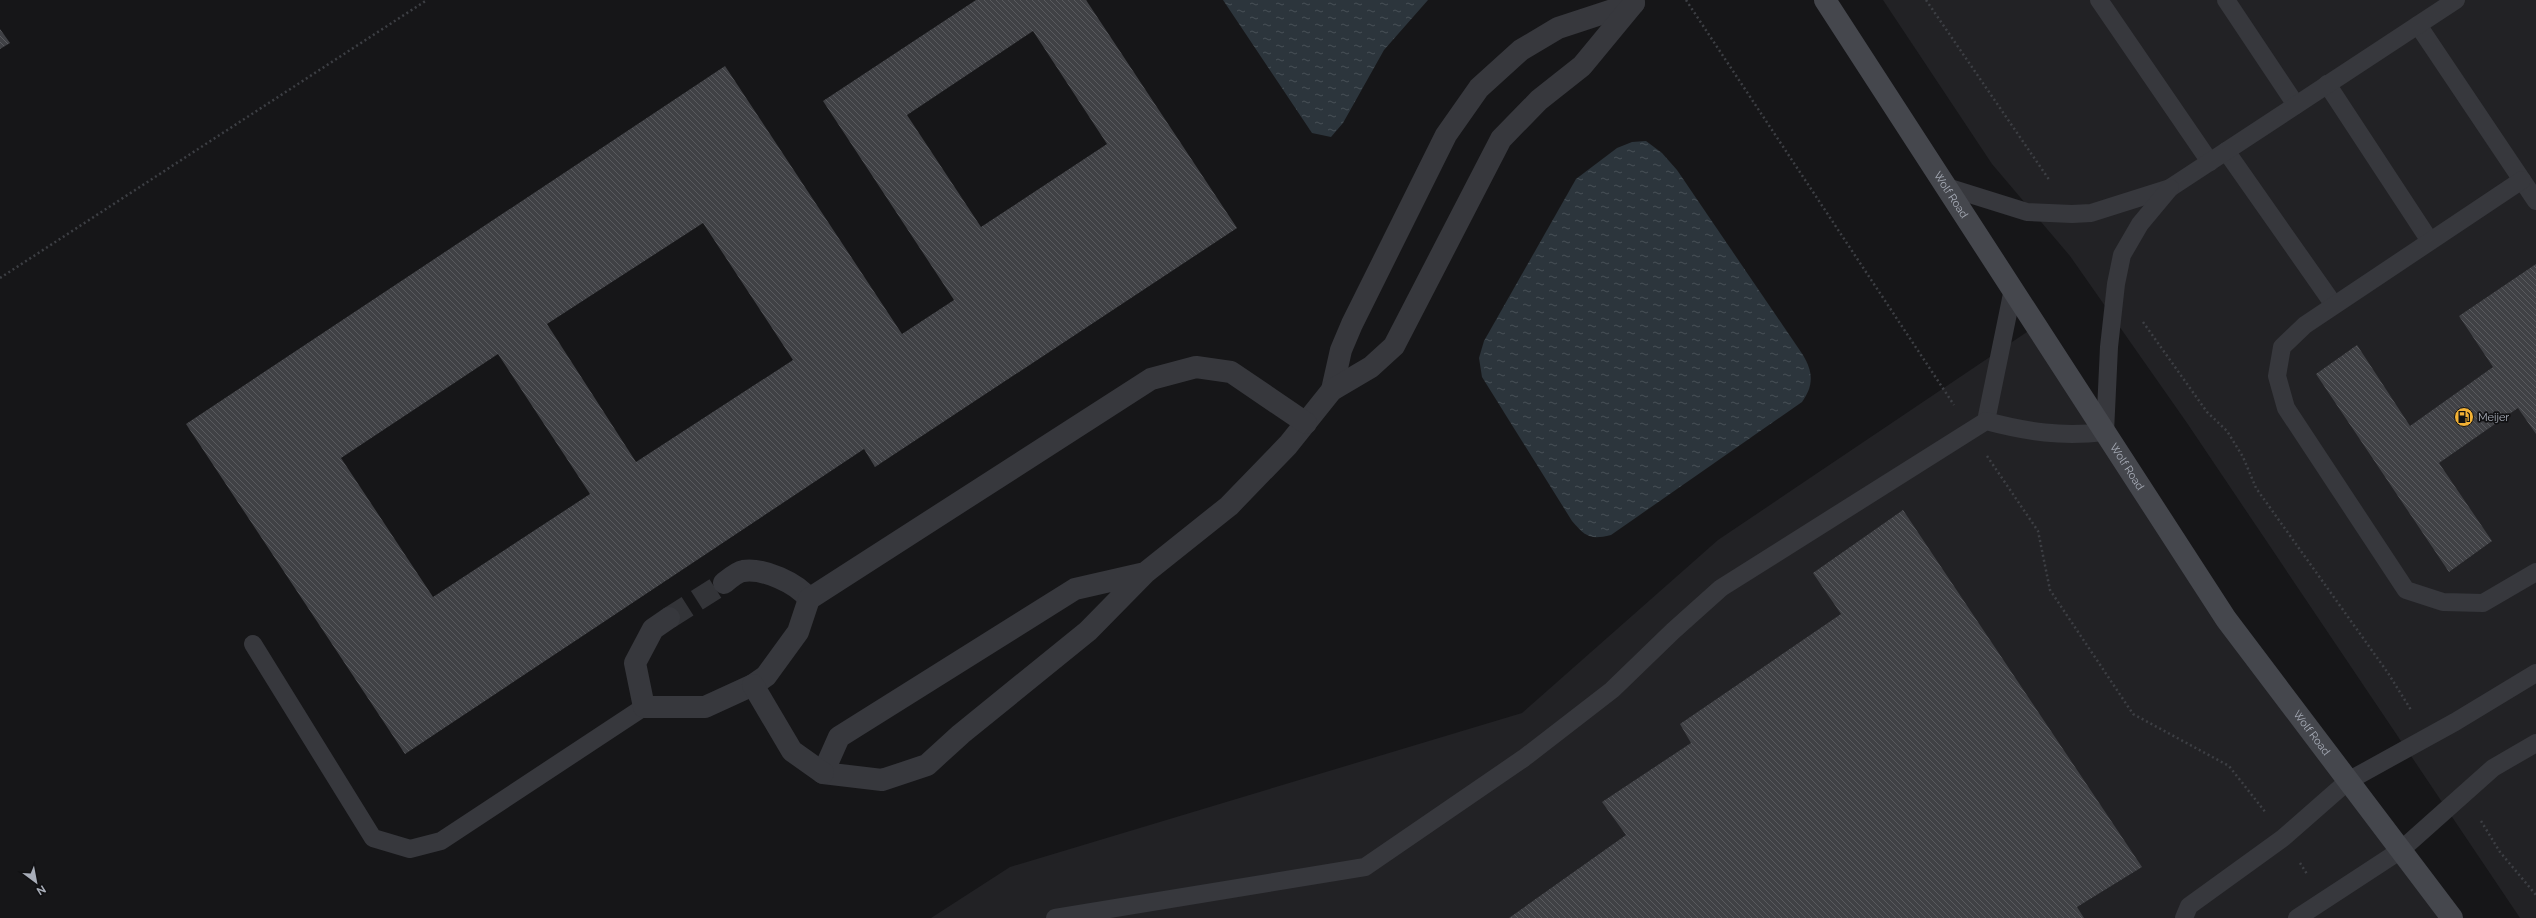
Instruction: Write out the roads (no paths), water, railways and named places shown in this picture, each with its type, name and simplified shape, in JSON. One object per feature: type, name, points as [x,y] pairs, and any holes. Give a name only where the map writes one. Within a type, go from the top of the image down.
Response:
[{"type":"main road","name":"Wolf Road","points":[[1826,0],[2226,619],[2452,918]]},
{"type":"street","points":[[1332,390],[1341,350],[1352,324],[1446,135],[1479,88],[1521,50],[1558,28],[1637,1]]},
{"type":"street","points":[[753,685],[792,751],[823,773],[882,780],[927,765],[961,734],[1088,631],[1145,573],[1229,506],[1288,445],[1332,390],[1371,367],[1394,346],[1501,139],[1539,100],[1582,66],[1637,1]]},
{"type":"street","points":[[669,618],[653,629],[635,664],[644,707],[705,707],[753,685],[766,676],[798,632],[809,600],[1151,379],[1196,367],[1231,372],[1306,423]]},
{"type":"street","points":[[724,582],[742,571],[774,576],[802,590],[809,600]]},
{"type":"street","points":[[823,773],[839,737],[1075,589],[1145,573]]},
{"type":"lane","points":[[2099,0],[2210,162]]},
{"type":"lane","points":[[2226,0],[2296,105]]},
{"type":"lane","points":[[1947,187],[2027,212],[2072,214],[2091,212],[2170,188],[2418,25],[2451,1]]},
{"type":"lane","points":[[2418,25],[2536,201]]},
{"type":"lane","points":[[2327,84],[2430,241]]},
{"type":"lane","points":[[2226,151],[2334,305]]},
{"type":"lane","points":[[2522,180],[2304,325],[2282,347],[2277,376],[2286,408],[2406,590],[2443,602],[2483,602],[2536,572]]},
{"type":"lane","points":[[1986,420],[2027,432],[2073,436],[2105,432],[2109,347],[2116,284],[2122,256],[2140,224],[2170,188]]},
{"type":"lane","points":[[1055,918],[1365,867],[1524,758],[1612,690],[1673,631],[1721,588],[1986,420],[2013,289]]},
{"type":"lane","points":[[254,644],[374,838],[410,849],[440,842],[644,707]]},
{"type":"lane","points":[[2184,918],[2189,906],[2283,838],[2348,780],[2455,722],[2536,672]]},
{"type":"lane","points":[[2297,918],[2401,850],[2494,768],[2536,743]]},
{"type":"water","points":[[1223,0],[1428,0],[1384,50],[1343,123],[1331,137],[1312,133]]},
{"type":"water","points":[[1646,141],[1662,153],[1677,170],[1803,355],[1809,367],[1811,378],[1809,390],[1802,402],[1611,535],[1593,537],[1581,531],[1572,521],[1482,377],[1479,358],[1484,341],[1576,179],[1617,148],[1632,142]]},
{"type":"tunnel","points":[[669,618],[724,583]]},
{"type":"place","name":"Meijer","points":[[2464,417]]}]
